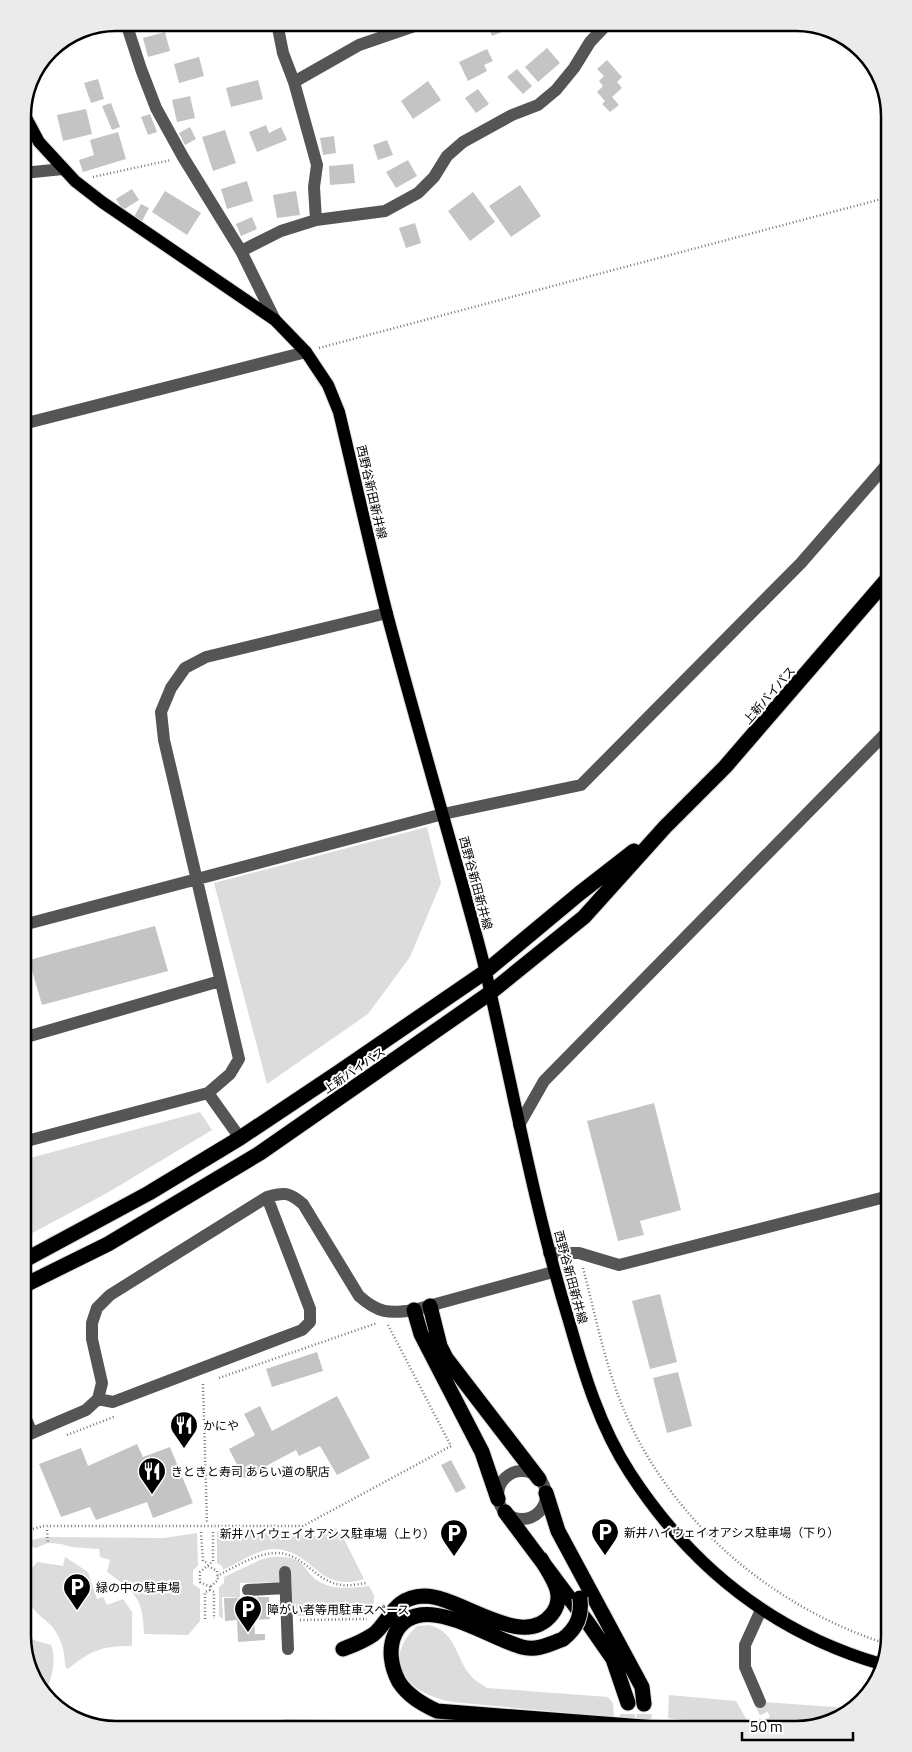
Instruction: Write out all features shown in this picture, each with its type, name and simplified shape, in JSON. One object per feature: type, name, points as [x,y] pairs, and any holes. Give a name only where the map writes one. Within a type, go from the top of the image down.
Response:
[{"type":"highway","name":"上新バイパス","points":[[31,1282],[108,1244],[260,1154],[490,993],[584,917],[665,827],[725,767],[881,587]]},
{"type":"highway","name":"上新バイパス","points":[[31,1257],[149,1193],[240,1138],[486,972],[580,892],[665,827]]},
{"type":"highway","points":[[430,1306],[440,1346],[446,1358],[539,1479]]},
{"type":"highway","points":[[414,1310],[421,1334],[482,1452],[498,1499]]},
{"type":"highway","points":[[546,1494],[582,1608],[571,1633],[563,1639],[544,1647],[524,1648],[442,1615],[418,1615],[397,1630],[392,1641],[391,1654],[393,1669],[400,1683],[409,1694],[422,1704],[438,1711],[560,1721]]},
{"type":"highway","points":[[505,1512],[588,1622],[613,1659],[628,1703]]},
{"type":"highway","points":[[558,1531],[642,1687],[644,1704]]},
{"type":"highway","points":[[343,1648],[363,1641],[374,1633],[398,1605],[423,1596],[440,1599],[512,1627],[527,1629],[536,1627],[550,1617],[559,1600],[558,1588],[541,1559]]},
{"type":"main road","name":"西野谷新田新井線","points":[[31,127],[39,142],[75,181],[102,202],[275,320],[306,352],[328,385],[339,412],[387,612],[486,972],[553,1272],[597,1409],[629,1472],[675,1534],[702,1562],[762,1610],[795,1629],[828,1645],[876,1662]]},
{"type":"street","points":[[129,31],[156,108],[183,157],[241,251],[275,320]]},
{"type":"street","points":[[279,31],[283,53],[294,82],[317,166],[314,187],[316,220]]},
{"type":"street","points":[[294,82],[359,44],[399,31]]},
{"type":"street","points":[[241,251],[281,231],[316,220],[385,212],[418,193],[434,177],[447,156],[463,142],[512,115],[538,105],[556,90],[574,68],[590,42],[600,31]]},
{"type":"street","points":[[31,172],[63,169]]},
{"type":"street","points":[[31,422],[306,352]]},
{"type":"street","points":[[31,923],[443,814],[581,785],[800,563],[881,472]]},
{"type":"street","points":[[31,1140],[208,1092],[230,1074],[239,1059],[164,740],[161,712],[172,688],[185,668],[206,657],[387,612]]},
{"type":"street","points":[[519,1125],[544,1081],[881,739]]},
{"type":"street","points":[[31,1036],[220,982]]},
{"type":"street","points":[[208,1092],[240,1138]]},
{"type":"street","points":[[31,1433],[86,1410],[98,1399],[102,1384],[92,1339],[92,1323],[98,1308],[110,1295],[267,1197],[280,1193],[293,1195],[303,1204],[359,1296],[369,1305],[381,1311],[394,1313],[414,1310],[553,1272]]},
{"type":"street","points":[[98,1399],[113,1402],[302,1330],[310,1322],[310,1309],[267,1197]]},
{"type":"street","points":[[549,1253],[578,1253],[619,1265],[881,1198]]},
{"type":"street","points":[[526,1472],[539,1479],[546,1494],[545,1502],[536,1515],[520,1519],[512,1517],[500,1506],[498,1499],[500,1484],[505,1478],[511,1474],[526,1472]]},
{"type":"street","points":[[285,1572],[288,1650]]},
{"type":"street","points":[[248,1590],[286,1588]]},
{"type":"street","points":[[760,1702],[745,1667],[745,1645],[762,1610]]},
{"type":"path","points":[[75,181],[183,157]]},
{"type":"path","points":[[306,352],[881,199]]},
{"type":"path","points":[[578,1253],[620,1401],[632,1428],[646,1452],[682,1506],[729,1554],[761,1581],[820,1616],[880,1642]]},
{"type":"path","points":[[31,1529],[43,1526],[303,1526],[451,1446],[385,1320],[212,1380]]},
{"type":"path","points":[[203,1384],[207,1525]]},
{"type":"path","points":[[59,1438],[122,1414]]},
{"type":"path","points":[[47,1530],[48,1544]]},
{"type":"path","points":[[201,1532],[203,1561],[217,1571],[218,1580],[205,1592],[205,1619]]},
{"type":"path","points":[[213,1532],[213,1561],[200,1572],[200,1582],[214,1592],[214,1618]]},
{"type":"path","points":[[287,1620],[371,1619]]},
{"type":"shaded area","points":[[427,827],[441,883],[410,957],[368,1014],[267,1084],[214,883]]},
{"type":"shaded area","points":[[200,1112],[212,1130],[107,1193],[31,1234],[31,1158]]},
{"type":"shaded area","points":[[336,1528],[344,1539],[364,1579],[348,1582],[336,1581],[325,1576],[298,1556],[287,1551],[273,1549],[254,1554],[223,1570],[222,1566],[217,1563],[217,1531],[317,1536]]},
{"type":"shaded area","points":[[197,1533],[198,1566],[193,1570],[193,1584],[200,1589],[200,1621],[188,1635],[144,1634],[140,1604],[125,1585],[107,1572],[110,1560],[100,1557],[99,1549],[48,1543],[36,1548],[31,1547],[31,1540],[46,1537],[164,1538]]},
{"type":"shaded area","points":[[65,1557],[88,1572],[97,1599],[103,1597],[107,1605],[123,1599],[132,1612],[132,1646],[97,1650],[68,1669],[65,1666],[62,1647],[57,1634],[31,1605],[32,1568],[37,1562],[63,1566]]},
{"type":"shaded area","points":[[271,1557],[295,1559],[315,1579],[334,1587],[369,1586],[374,1595],[373,1614],[293,1616],[291,1569],[279,1569],[279,1582],[240,1583],[240,1597],[222,1597],[223,1619],[219,1616],[219,1587],[224,1583],[224,1577],[260,1560]]},
{"type":"shaded area","points":[[429,1625],[445,1633],[471,1676],[487,1688],[608,1697],[613,1703],[614,1717],[452,1702],[423,1692],[404,1675],[400,1664],[400,1652],[406,1640],[417,1626]]},
{"type":"shaded area","points":[[31,1639],[51,1645],[53,1665],[48,1686],[38,1668]]},
{"type":"shaded area","points":[[669,1695],[736,1701],[747,1721],[692,1721],[668,1718]]},
{"type":"shaded area","points":[[763,1702],[841,1707],[812,1719],[772,1721]]},
{"type":"shaded area","points":[[285,1719],[390,1721],[279,1721]]},
{"type":"building","points":[[490,31],[504,31],[492,36]]},
{"type":"building","points":[[165,32],[170,51],[148,57],[143,38]]},
{"type":"building","points":[[547,48],[560,63],[538,82],[525,67]]},
{"type":"building","points":[[487,49],[493,61],[484,65],[487,71],[468,81],[459,62]]},
{"type":"building","points":[[199,57],[204,76],[179,83],[174,64]]},
{"type":"building","points":[[607,60],[622,77],[617,82],[622,88],[612,97],[619,105],[610,112],[602,104],[605,101],[597,92],[603,86],[599,81],[604,76],[597,69]]},
{"type":"building","points":[[517,69],[532,86],[523,94],[507,77]]},
{"type":"building","points":[[98,79],[104,99],[91,103],[84,83]]},
{"type":"building","points":[[258,80],[263,99],[231,107],[226,88]]},
{"type":"building","points":[[428,81],[441,100],[413,119],[401,101]]},
{"type":"building","points":[[478,89],[489,104],[476,113],[465,98]]},
{"type":"building","points":[[190,96],[195,118],[177,122],[172,100]]},
{"type":"building","points":[[111,103],[120,127],[112,130],[102,106]]},
{"type":"building","points":[[86,109],[92,134],[63,141],[57,115]]},
{"type":"building","points":[[150,114],[157,132],[148,135],[141,117]]},
{"type":"building","points":[[266,125],[269,133],[281,127],[287,140],[257,152],[249,132]]},
{"type":"building","points":[[190,127],[196,139],[185,145],[179,133]]},
{"type":"building","points":[[225,130],[236,163],[213,171],[202,137]]},
{"type":"building","points":[[118,132],[126,159],[83,172],[79,160],[94,155],[90,140]]},
{"type":"building","points":[[334,136],[336,153],[323,155],[320,138]]},
{"type":"building","points":[[387,140],[393,155],[378,160],[373,145]]},
{"type":"building","points":[[408,160],[417,176],[396,188],[386,172]]},
{"type":"building","points":[[353,164],[355,183],[330,185],[329,166]]},
{"type":"building","points":[[247,181],[253,201],[227,209],[221,189]]},
{"type":"building","points":[[520,185],[541,216],[511,237],[489,206]]},
{"type":"building","points":[[132,189],[139,200],[123,210],[116,199]]},
{"type":"building","points":[[165,191],[201,213],[187,235],[152,212]]},
{"type":"building","points":[[296,191],[300,215],[277,218],[273,195]]},
{"type":"building","points":[[473,192],[495,222],[470,241],[448,211]]},
{"type":"building","points":[[141,204],[149,208],[142,221],[134,217]]},
{"type":"building","points":[[252,217],[257,229],[241,236],[236,224]]},
{"type":"building","points":[[415,223],[421,243],[406,248],[399,228]]},
{"type":"building","points":[[155,926],[168,971],[42,1005],[31,967],[31,959]]},
{"type":"building","points":[[654,1103],[681,1210],[640,1221],[644,1235],[618,1241],[587,1121]]},
{"type":"building","points":[[660,1294],[677,1362],[650,1369],[632,1301]]},
{"type":"building","points":[[317,1352],[323,1371],[272,1387],[266,1369]]},
{"type":"building","points":[[678,1372],[692,1426],[667,1433],[653,1378]]},
{"type":"building","points":[[337,1396],[370,1458],[337,1475],[320,1446],[299,1456],[296,1450],[244,1478],[229,1449],[255,1435],[244,1414],[260,1406],[272,1431]]},
{"type":"building","points":[[137,1444],[143,1457],[170,1447],[193,1503],[153,1518],[147,1502],[96,1520],[90,1507],[61,1517],[39,1464],[81,1448],[88,1466]]},
{"type":"building","points":[[451,1460],[466,1488],[456,1493],[441,1465]]},
{"type":"building","points":[[269,1597],[270,1619],[254,1620],[255,1634],[265,1634],[265,1640],[238,1642],[237,1620],[225,1621],[224,1598]]},
{"type":"tunnel","points":[[760,1702],[769,1721]]},
{"type":"tunnel","points":[[627,1721],[628,1703]]},
{"type":"tunnel","points":[[644,1704],[644,1721]]},
{"type":"place","name":"かにや","points":[[184,1449]]},
{"type":"place","name":"きときと寿司 あらい道の駅店","points":[[152,1495]]},
{"type":"place","name":"新井ハイウェイオアシス駐車場（下り）","points":[[605,1556]]},
{"type":"place","name":"新井ハイウェイオアシス駐車場（上り）","points":[[454,1557]]},
{"type":"place","name":"緑の中の駐車場","points":[[77,1611]]},
{"type":"place","name":"障がい者等用駐車スペース","points":[[248,1633]]}]
